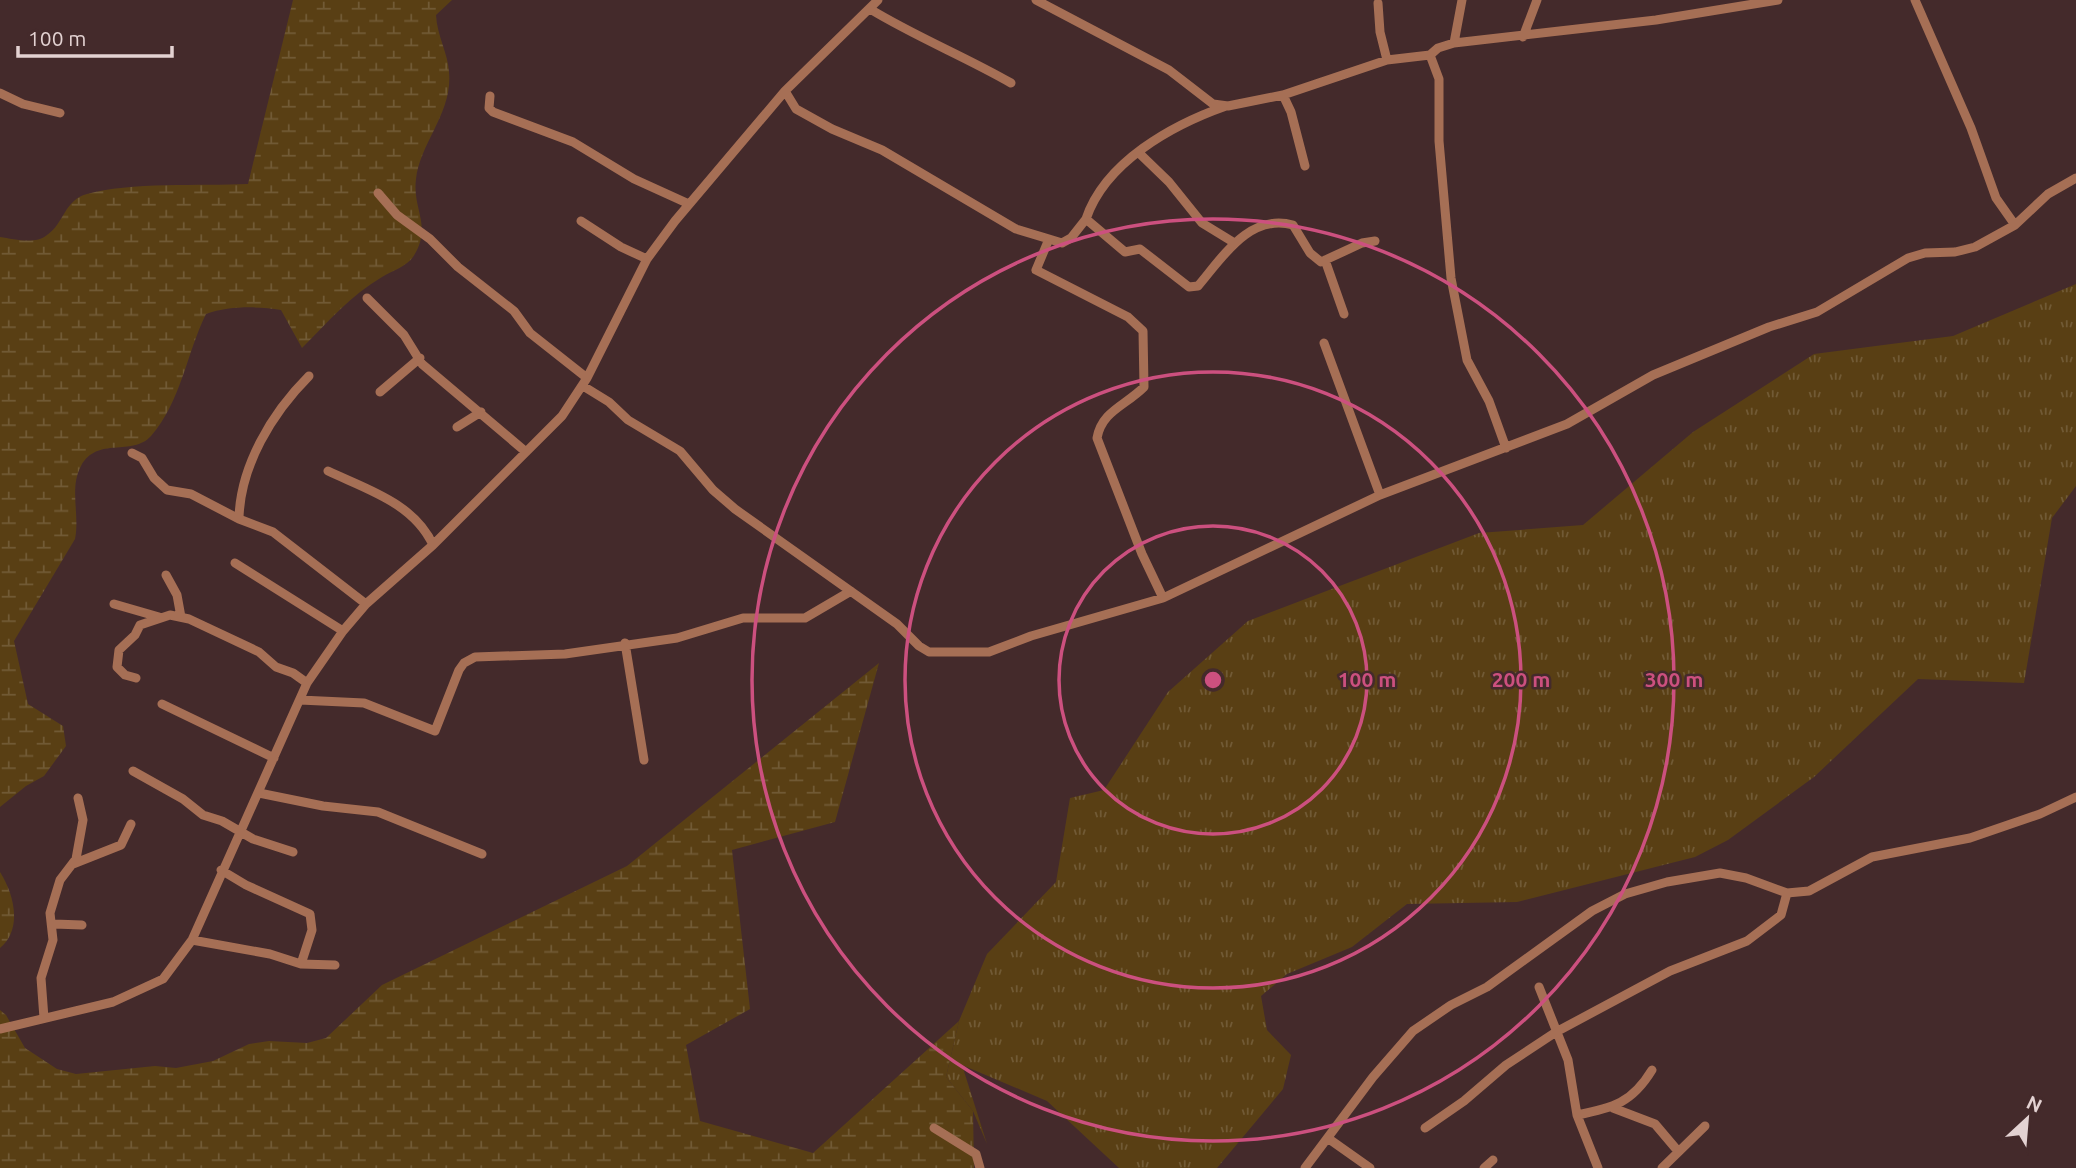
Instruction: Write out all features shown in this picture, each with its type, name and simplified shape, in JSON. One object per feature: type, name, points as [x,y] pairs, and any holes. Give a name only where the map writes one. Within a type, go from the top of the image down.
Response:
[{"type":"street","points":[[0,1029],[113,1002],[163,979],[192,940],[221,870],[259,793],[307,683],[343,631],[366,604],[433,545],[562,416],[585,382],[648,259],[689,204],[785,91],[878,0]]},
{"type":"street","points":[[1036,0],[1169,70],[1213,104],[1228,106]]},
{"type":"street","points":[[1454,43],[1462,0]]},
{"type":"street","points":[[1523,37],[1537,0]]},
{"type":"street","points":[[785,91],[796,110],[882,150],[1016,229],[1062,243],[1071,238],[1086,219],[1097,192],[1138,152],[1168,132],[1228,106],[1283,95],[1387,60],[1430,55],[1438,48],[1454,43],[1523,37],[1778,0]]},
{"type":"street","points":[[1916,0],[1971,128],[1996,198],[2015,225]]},
{"type":"street","points":[[1378,3],[1380,32],[1387,60]]},
{"type":"street","points":[[870,9],[903,29],[961,55],[1011,83]]},
{"type":"street","points":[[1430,55],[1439,79],[1439,141],[1451,278],[1467,360],[1489,401],[1506,448]]},
{"type":"street","points":[[0,93],[42,111],[60,113]]},
{"type":"street","points":[[1283,95],[1306,166]]},
{"type":"street","points":[[490,96],[489,108],[493,112],[573,142],[634,180],[689,204]]},
{"type":"street","points":[[1138,152],[1169,182],[1202,223],[1233,242]]},
{"type":"street","points":[[378,193],[397,215],[430,239],[458,267],[514,311],[530,332],[628,420],[680,451],[713,491],[898,624],[919,646],[929,652],[945,654],[989,652],[1031,636],[1163,598],[1380,495],[1567,424],[1653,375],[1769,327],[1816,312],[1908,258],[1925,253],[1955,252],[1975,247],[2015,225],[2048,194],[2076,178]]},
{"type":"street","points":[[1086,219],[1115,246],[1125,252],[1140,249],[1189,287],[1198,286],[1233,242],[1280,222],[1293,225],[1310,253],[1321,262],[1362,243],[1375,242]]},
{"type":"street","points":[[581,221],[621,247],[648,259]]},
{"type":"street","points":[[1049,239],[1037,270],[1128,317],[1143,331],[1144,387],[1107,415],[1100,423],[1097,438],[1142,554],[1163,598]]},
{"type":"street","points":[[1325,260],[1344,314]]},
{"type":"street","points":[[367,298],[404,335],[420,358],[445,385],[481,412],[526,452]]},
{"type":"street","points":[[1324,343],[1380,495]]},
{"type":"street","points":[[380,392],[420,358]]},
{"type":"street","points":[[239,519],[240,502],[249,468],[271,418],[309,376]]},
{"type":"street","points":[[457,427],[481,412]]},
{"type":"street","points":[[132,453],[142,458],[154,478],[167,490],[191,494],[239,519],[273,532],[366,604]]},
{"type":"street","points":[[328,471],[401,507],[429,536],[433,545]]},
{"type":"street","points":[[236,563],[343,631]]},
{"type":"street","points":[[166,575],[177,595],[181,617]]},
{"type":"street","points":[[300,699],[364,704],[431,732],[440,723],[459,670],[464,663],[475,657],[565,654],[625,643],[677,638],[743,618],[805,618],[851,591]]},
{"type":"street","points":[[114,604],[159,617],[181,617],[223,633],[307,683]]},
{"type":"street","points":[[136,678],[125,675],[117,667],[119,650],[135,635],[140,625],[159,617]]},
{"type":"street","points":[[625,643],[644,760]]},
{"type":"street","points":[[162,704],[274,758]]},
{"type":"street","points":[[133,771],[183,799],[203,815],[222,821],[240,833],[293,852]]},
{"type":"street","points":[[259,793],[323,806],[378,812],[482,854]]},
{"type":"street","points":[[1305,1168],[1373,1077],[1413,1031],[1451,1005],[1487,987],[1592,911],[1625,894],[1667,882],[1720,873],[1746,878],[1787,893],[1810,891],[1872,857],[1970,838],[2040,814],[2076,797]]},
{"type":"street","points":[[74,864],[83,820],[78,798]]},
{"type":"street","points":[[44,1018],[41,978],[53,940],[54,924],[50,913],[60,880],[74,864],[121,845],[131,824]]},
{"type":"street","points":[[221,870],[246,885],[310,914],[312,930],[302,964]]},
{"type":"street","points":[[1425,1128],[1464,1101],[1506,1065],[1556,1032],[1670,971],[1747,941],[1781,915],[1787,893]]},
{"type":"street","points":[[54,924],[82,925]]},
{"type":"street","points":[[192,940],[271,954],[302,964],[335,965]]},
{"type":"street","points":[[1539,987],[1568,1060],[1577,1115],[1598,1168]]},
{"type":"street","points":[[1577,1115],[1613,1108],[1640,1089],[1652,1070]]},
{"type":"street","points":[[1613,1108],[1655,1125],[1677,1150]]},
{"type":"street","points":[[1662,1168],[1677,1150],[1705,1126]]},
{"type":"street","points":[[934,1128],[976,1154],[980,1168]]},
{"type":"street","points":[[1329,1139],[1370,1168]]},
{"type":"street","points":[[1484,1168],[1493,1160]]},
{"type":"green space","points":[[293,0],[452,0],[436,15],[448,65],[449,87],[441,114],[423,153],[416,179],[422,227],[419,246],[410,260],[360,292],[302,348],[281,310],[243,307],[206,314],[170,408],[151,436],[134,445],[96,452],[81,466],[75,492],[75,539],[14,641],[28,704],[63,726],[66,746],[44,776],[26,786],[0,807],[0,237],[24,241],[42,238],[53,230],[73,201],[104,190],[144,186],[248,184]]},
{"type":"green space","points":[[2076,284],[2076,486],[2052,518],[2024,683],[1918,679],[1814,777],[1728,840],[1695,857],[1517,902],[1407,904],[1352,947],[1287,974],[1261,996],[1267,1030],[1291,1055],[1283,1089],[1217,1168],[1119,1168],[1047,1101],[962,1065],[987,1144],[973,1111],[946,1077],[959,1021],[987,954],[1056,882],[1070,798],[1104,790],[1168,692],[1248,621],[1479,533],[1583,525],[1693,432],[1814,354],[1953,336]]},
{"type":"green space","points":[[879,663],[835,822],[732,850],[750,1009],[686,1045],[700,1121],[813,1153],[959,1021],[946,1077],[973,1111],[974,1168],[0,1168],[0,1010],[6,1015],[25,1048],[57,1069],[76,1074],[155,1066],[176,1068],[213,1061],[249,1044],[269,1041],[307,1043],[326,1038],[382,985],[627,866]]},
{"type":"green space","points":[[0,872],[9,890],[14,921],[12,931],[0,948]]}]
